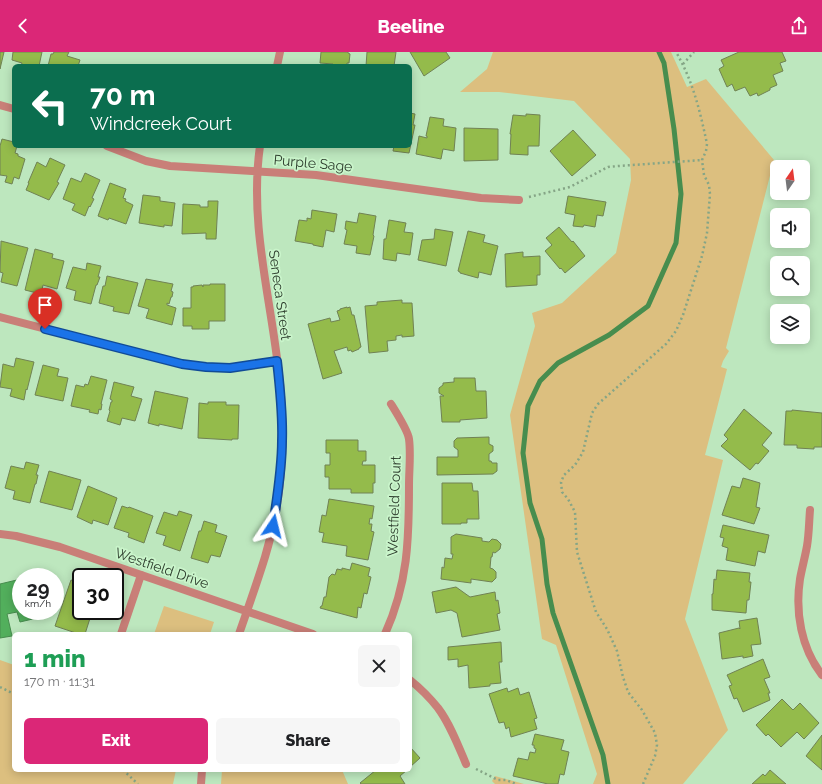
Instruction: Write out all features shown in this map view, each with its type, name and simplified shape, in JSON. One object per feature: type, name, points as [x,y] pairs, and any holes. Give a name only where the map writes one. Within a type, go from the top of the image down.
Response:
[{"type":"street","points":[[277,64],[280,52]]},
{"type":"street","points":[[0,105],[12,108]]},
{"type":"street","name":"Purple Sage","points":[[112,148],[146,161],[170,166],[316,175],[481,198],[519,200]]},
{"type":"street","name":"Seneca Street","points":[[240,632],[265,556],[273,526],[279,488],[282,441],[281,395],[260,250],[257,210],[260,148]]},
{"type":"street","points":[[0,317],[182,364],[230,368],[277,361]]},
{"type":"street","name":"Westfield Court","points":[[386,632],[392,619],[399,594],[406,564],[409,534],[409,438],[392,404]]},
{"type":"street","points":[[810,510],[807,546],[800,580],[799,619],[803,638],[810,655],[822,675]]},
{"type":"street","name":"Westfield Drive","points":[[0,534],[16,536],[60,548],[307,632]]},
{"type":"street","points":[[121,632],[141,575]]},
{"type":"street","points":[[412,682],[423,691],[439,709],[450,728],[466,764]]},
{"type":"street","points":[[201,784],[202,772]]},
{"type":"path","points":[[643,784],[655,756],[657,745],[655,732],[642,710],[628,692],[622,677],[617,652],[607,629],[596,612],[577,552],[575,512],[568,499],[562,492],[561,482],[564,475],[575,465],[583,452],[592,413],[598,404],[666,344],[676,331],[683,315],[702,256],[707,233],[710,194],[709,185],[704,175],[702,160],[707,144],[697,99],[683,64],[676,52]]},
{"type":"path","points":[[683,64],[694,52]]},
{"type":"path","points":[[519,200],[570,187],[608,168],[702,160]]},
{"type":"path","points":[[0,687],[12,693]]},
{"type":"path","points":[[466,764],[498,780],[506,780],[516,784]]},
{"type":"path","points":[[125,772],[138,784]]},
{"type":"shaded area","points":[[493,52],[671,52],[687,87],[706,79],[774,160],[770,160],[770,176],[726,348],[729,351],[721,367],[727,369],[705,455],[723,460],[685,619],[728,730],[683,784],[593,784],[597,774],[556,645],[542,639],[510,415],[535,326],[532,313],[562,303],[616,253],[631,180],[630,159],[574,101],[499,92],[460,92],[487,69]]},
{"type":"shaded area","points":[[12,581],[12,613],[7,614],[12,636],[0,638],[0,584]]},
{"type":"shaded area","points":[[164,606],[214,622],[211,632],[155,632]]},
{"type":"shaded area","points":[[0,660],[12,664],[12,772],[176,772],[173,784],[0,784]]},
{"type":"shaded area","points":[[222,772],[343,772],[348,784],[221,784]]},
{"type":"shaded area","points":[[495,776],[524,784],[495,784],[492,781]]},
{"type":"building","points":[[0,52],[4,52],[0,69]]},
{"type":"building","points":[[13,52],[42,52],[39,64],[22,64],[12,60]]},
{"type":"building","points":[[54,52],[69,52],[67,56],[80,60],[79,64],[48,64],[51,54]]},
{"type":"building","points":[[321,52],[348,52],[350,54],[349,63],[347,64],[320,63]]},
{"type":"building","points":[[367,52],[396,52],[394,64],[366,64]]},
{"type":"building","points":[[410,52],[446,52],[450,58],[424,76]]},
{"type":"building","points":[[739,52],[782,52],[786,61],[780,63],[783,71],[773,75],[777,85],[758,96],[757,93],[750,96],[745,87],[735,91],[732,84],[727,87],[719,69],[724,66],[721,60]]},
{"type":"building","points":[[412,113],[415,114],[413,125],[415,125],[412,139]]},
{"type":"building","points":[[526,114],[540,115],[539,146],[528,146],[528,155],[510,154],[510,134],[513,115],[526,116]]},
{"type":"building","points":[[430,117],[444,119],[443,126],[456,128],[454,151],[443,149],[441,159],[416,154],[419,136],[427,138],[426,136]]},
{"type":"building","points":[[464,128],[498,129],[498,160],[464,161]]},
{"type":"building","points":[[573,130],[596,155],[572,176],[550,151]]},
{"type":"building","points":[[2,139],[12,142],[12,148],[16,148],[15,153],[25,159],[19,179],[14,177],[12,184],[5,182],[7,176],[0,175],[0,146]]},
{"type":"building","points":[[394,148],[410,148],[409,153],[393,151]]},
{"type":"building","points":[[50,158],[65,165],[57,182],[59,183],[49,200],[26,190],[37,162],[46,167]]},
{"type":"building","points":[[85,173],[100,180],[92,198],[94,199],[85,216],[72,210],[75,204],[63,199],[71,178],[81,182]]},
{"type":"building","points":[[110,183],[126,189],[123,198],[126,199],[125,201],[133,205],[126,224],[98,216]]},
{"type":"building","points":[[143,195],[160,197],[160,201],[175,203],[172,226],[164,225],[164,227],[139,223]]},
{"type":"building","points":[[568,196],[606,202],[603,216],[597,215],[595,227],[584,225],[583,227],[573,226],[575,215],[565,213]]},
{"type":"building","points":[[208,201],[218,201],[216,239],[206,239],[206,233],[182,234],[183,204],[208,207]]},
{"type":"building","points":[[312,210],[337,214],[334,232],[326,230],[323,247],[295,241],[299,220],[307,221],[307,218],[311,219]]},
{"type":"building","points":[[359,213],[376,216],[370,255],[356,253],[357,246],[344,244],[347,230],[345,229],[346,221],[357,223]]},
{"type":"building","points":[[389,220],[406,223],[404,232],[413,233],[410,255],[397,253],[396,261],[383,259],[384,239],[386,239]]},
{"type":"building","points":[[559,227],[585,256],[565,273],[545,251],[552,245],[546,238]]},
{"type":"building","points":[[435,229],[453,232],[446,266],[418,260],[422,240],[434,239]]},
{"type":"building","points":[[468,231],[485,235],[483,242],[498,246],[491,275],[479,272],[478,278],[460,273],[458,271]]},
{"type":"building","points":[[1,241],[28,248],[17,286],[1,282],[3,273],[0,272]]},
{"type":"building","points":[[35,249],[53,254],[52,258],[64,261],[57,289],[43,285],[41,294],[25,290]]},
{"type":"building","points":[[523,252],[523,257],[540,256],[540,275],[537,275],[537,285],[506,287],[505,254]]},
{"type":"building","points":[[87,263],[101,266],[98,277],[100,277],[96,285],[91,304],[74,300],[76,291],[66,288],[73,267],[86,270]]},
{"type":"building","points":[[107,276],[138,283],[129,314],[113,311],[114,307],[99,303]]},
{"type":"building","points":[[146,279],[173,284],[171,291],[173,292],[172,297],[169,304],[167,303],[167,305],[176,308],[172,325],[146,318],[149,309],[138,306]]},
{"type":"building","points":[[225,284],[225,321],[209,321],[209,329],[192,329],[192,326],[183,326],[183,308],[191,308],[191,287],[202,285],[203,287],[203,285]]},
{"type":"building","points":[[402,300],[402,303],[412,303],[414,336],[396,336],[396,340],[387,341],[388,351],[369,353],[365,306],[377,305],[377,302]]},
{"type":"building","points":[[350,307],[352,315],[354,315],[361,347],[352,352],[351,350],[348,351],[347,347],[334,351],[342,373],[323,379],[308,324],[330,318],[331,322],[340,320],[337,311]]},
{"type":"building","points":[[16,358],[34,362],[24,400],[10,396],[12,389],[0,387],[3,364],[14,367]]},
{"type":"building","points":[[43,365],[59,369],[57,376],[68,378],[63,401],[35,395]]},
{"type":"building","points":[[91,376],[107,380],[101,410],[99,409],[98,414],[89,412],[90,410],[71,406],[76,385],[84,387],[85,384],[88,385]]},
{"type":"building","points":[[454,378],[475,378],[476,391],[486,391],[487,418],[460,420],[460,422],[442,422],[440,396],[444,396],[439,393],[439,388],[443,385],[443,383],[454,382]]},
{"type":"building","points":[[114,382],[134,387],[131,396],[142,399],[135,421],[122,418],[120,425],[107,421],[112,402],[110,399]]},
{"type":"building","points":[[155,391],[188,398],[182,429],[148,423]]},
{"type":"building","points":[[208,402],[226,402],[226,405],[239,405],[238,439],[198,438],[199,403],[208,404]]},
{"type":"building","points":[[744,409],[772,433],[762,445],[769,451],[758,464],[756,463],[750,470],[721,446],[728,439],[724,435]]},
{"type":"building","points":[[792,410],[822,413],[822,447],[814,447],[814,449],[797,448],[797,445],[784,445],[786,411]]},
{"type":"building","points":[[489,437],[489,444],[493,446],[493,451],[489,454],[489,461],[492,463],[497,463],[497,471],[493,474],[437,475],[437,457],[458,457],[458,450],[454,447],[454,441],[457,438]]},
{"type":"building","points":[[326,440],[358,440],[358,451],[366,451],[366,461],[363,461],[362,465],[375,465],[375,483],[373,483],[373,493],[351,493],[351,489],[329,489],[329,477],[325,477],[325,465],[330,465],[330,453],[326,453]]},
{"type":"building","points":[[26,462],[39,465],[36,475],[38,475],[36,484],[30,503],[13,499],[15,491],[5,488],[11,466],[24,469]]},
{"type":"building","points":[[49,471],[81,480],[72,510],[40,502]]},
{"type":"building","points":[[743,478],[760,483],[756,507],[760,508],[754,524],[722,515],[732,486],[740,488]]},
{"type":"building","points":[[442,483],[472,483],[473,491],[478,491],[479,519],[467,519],[467,523],[461,524],[442,524]]},
{"type":"building","points":[[88,486],[117,498],[108,525],[93,520],[92,524],[77,517]]},
{"type":"building","points":[[329,499],[374,506],[372,519],[370,518],[369,524],[372,524],[371,531],[374,532],[368,560],[346,556],[347,546],[322,542],[324,533],[319,532],[322,515],[326,516]]},
{"type":"building","points":[[122,506],[153,516],[144,543],[128,537],[129,533],[114,528]]},
{"type":"building","points":[[179,511],[192,515],[180,551],[163,545],[166,536],[156,533],[164,512],[177,516]]},
{"type":"building","points":[[204,521],[217,525],[215,532],[227,536],[220,557],[211,555],[208,563],[191,558],[199,531],[201,531]]},
{"type":"building","points":[[723,525],[769,535],[765,553],[758,551],[755,566],[726,560],[728,548],[722,546],[724,538],[720,537]]},
{"type":"building","points":[[456,534],[482,538],[482,541],[489,542],[492,539],[497,540],[501,544],[500,549],[495,553],[493,552],[491,557],[490,568],[496,572],[496,578],[492,582],[471,579],[471,583],[441,579],[442,567],[444,568],[445,558],[452,559],[453,554],[451,554],[451,537]]},
{"type":"building","points":[[352,563],[370,568],[368,576],[371,577],[367,594],[364,593],[361,608],[358,607],[357,618],[320,608],[324,597],[326,597],[329,577],[332,574],[335,575],[337,569],[342,570],[342,568],[350,570]]},
{"type":"building","points":[[717,570],[750,573],[749,582],[751,582],[746,613],[712,610],[712,594]]},
{"type":"building","points":[[71,580],[72,620],[89,620],[86,632],[73,632],[55,626],[57,620],[64,620],[64,600]]},
{"type":"building","points":[[456,587],[470,597],[495,592],[500,613],[497,614],[500,630],[462,637],[457,613],[451,610],[436,613],[432,592]]},
{"type":"building","points":[[757,618],[761,644],[751,645],[753,656],[722,659],[719,633],[740,629],[739,621]]},
{"type":"building","points":[[501,642],[502,662],[499,662],[501,683],[490,684],[490,686],[469,688],[468,665],[458,667],[458,659],[448,660],[448,647]]},
{"type":"building","points":[[763,659],[770,677],[764,679],[770,693],[768,693],[770,700],[743,712],[737,698],[734,699],[729,686],[732,685],[727,675]]},
{"type":"building","points":[[507,688],[508,692],[518,688],[520,695],[529,692],[537,718],[534,719],[537,729],[511,737],[509,727],[506,729],[504,722],[499,723],[489,694]]},
{"type":"building","points":[[782,699],[793,710],[800,703],[819,723],[804,739],[797,732],[781,747],[768,734],[766,736],[756,725]]},
{"type":"building","points":[[535,734],[564,740],[561,750],[569,752],[564,775],[560,774],[558,784],[548,784],[513,776],[518,758],[528,760],[530,752],[535,753],[536,749],[534,748],[534,745],[532,745]]},
{"type":"building","points":[[822,735],[822,770],[806,756]]},
{"type":"building","points":[[412,749],[420,758],[412,765]]},
{"type":"building","points":[[770,770],[786,784],[752,784],[763,774],[765,776]]},
{"type":"building","points":[[374,772],[405,772],[400,776],[405,784],[360,783]]},
{"type":"waterway","points":[[608,784],[603,755],[553,613],[547,584],[542,539],[530,503],[523,453],[528,406],[540,381],[558,363],[609,335],[648,306],[676,243],[681,194],[674,129],[664,63],[659,52]]},
{"type":"route","points":[[45,329],[194,366],[230,368],[277,361],[281,395],[282,441],[279,488],[273,526]]}]
